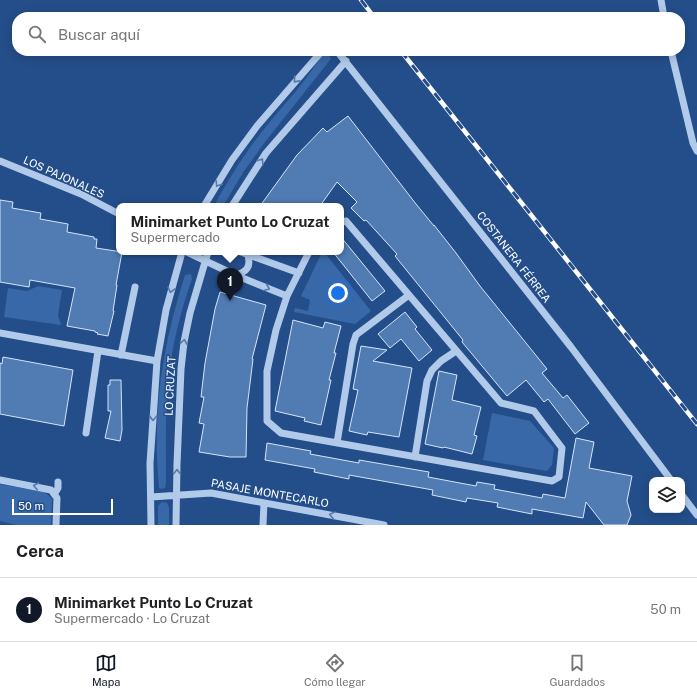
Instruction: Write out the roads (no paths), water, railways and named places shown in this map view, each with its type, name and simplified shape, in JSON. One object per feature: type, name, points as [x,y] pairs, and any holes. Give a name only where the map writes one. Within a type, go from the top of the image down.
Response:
[{"type":"street","points":[[661,0],[663,12]]},
{"type":"street","points":[[206,203],[232,160],[257,126],[318,56]]},
{"type":"street","name":"COSTANERA FÉRREA","points":[[342,56],[571,347],[669,477]]},
{"type":"street","points":[[672,56],[693,144],[697,150]]},
{"type":"street","points":[[234,203],[266,153],[346,61]]},
{"type":"street","name":"LOS PAJONALES","points":[[0,161],[74,191],[116,212]]},
{"type":"street","points":[[308,255],[287,296],[276,330],[268,371],[267,421],[281,433],[552,481],[559,477],[562,448],[534,410],[501,403],[346,222],[344,222]]},
{"type":"street","name":"LO CRUZAT","points":[[150,525],[150,463],[157,361],[166,310],[181,255]]},
{"type":"street","points":[[193,255],[235,276],[287,296]]},
{"type":"street","name":"LO CRUZAT","points":[[176,525],[180,377],[184,342],[190,313],[207,255]]},
{"type":"street","points":[[235,276],[247,269],[249,264],[246,255]]},
{"type":"street","points":[[250,255],[299,274]]},
{"type":"street","points":[[121,355],[135,287]]},
{"type":"street","points":[[337,443],[353,344],[356,335],[409,296]]},
{"type":"street","points":[[0,333],[157,361]]},
{"type":"street","points":[[86,432],[98,351]]},
{"type":"street","points":[[415,456],[428,381],[432,370],[441,361],[456,351]]},
{"type":"street","points":[[0,480],[47,488],[55,493]]},
{"type":"street","points":[[56,525],[57,502],[55,493],[58,488],[58,482]]},
{"type":"street","name":"PASAJE MONTECARLO","points":[[151,497],[211,493],[384,525]]},
{"type":"street","points":[[685,499],[697,515]]},
{"type":"street","points":[[263,525],[264,503]]},
{"type":"railway","points":[[361,0],[370,12]]},
{"type":"railway","points":[[405,56],[697,424]]},
{"type":"place","name":"Minimarket Punto Lo Cruzat","points":[[230,301]]}]
